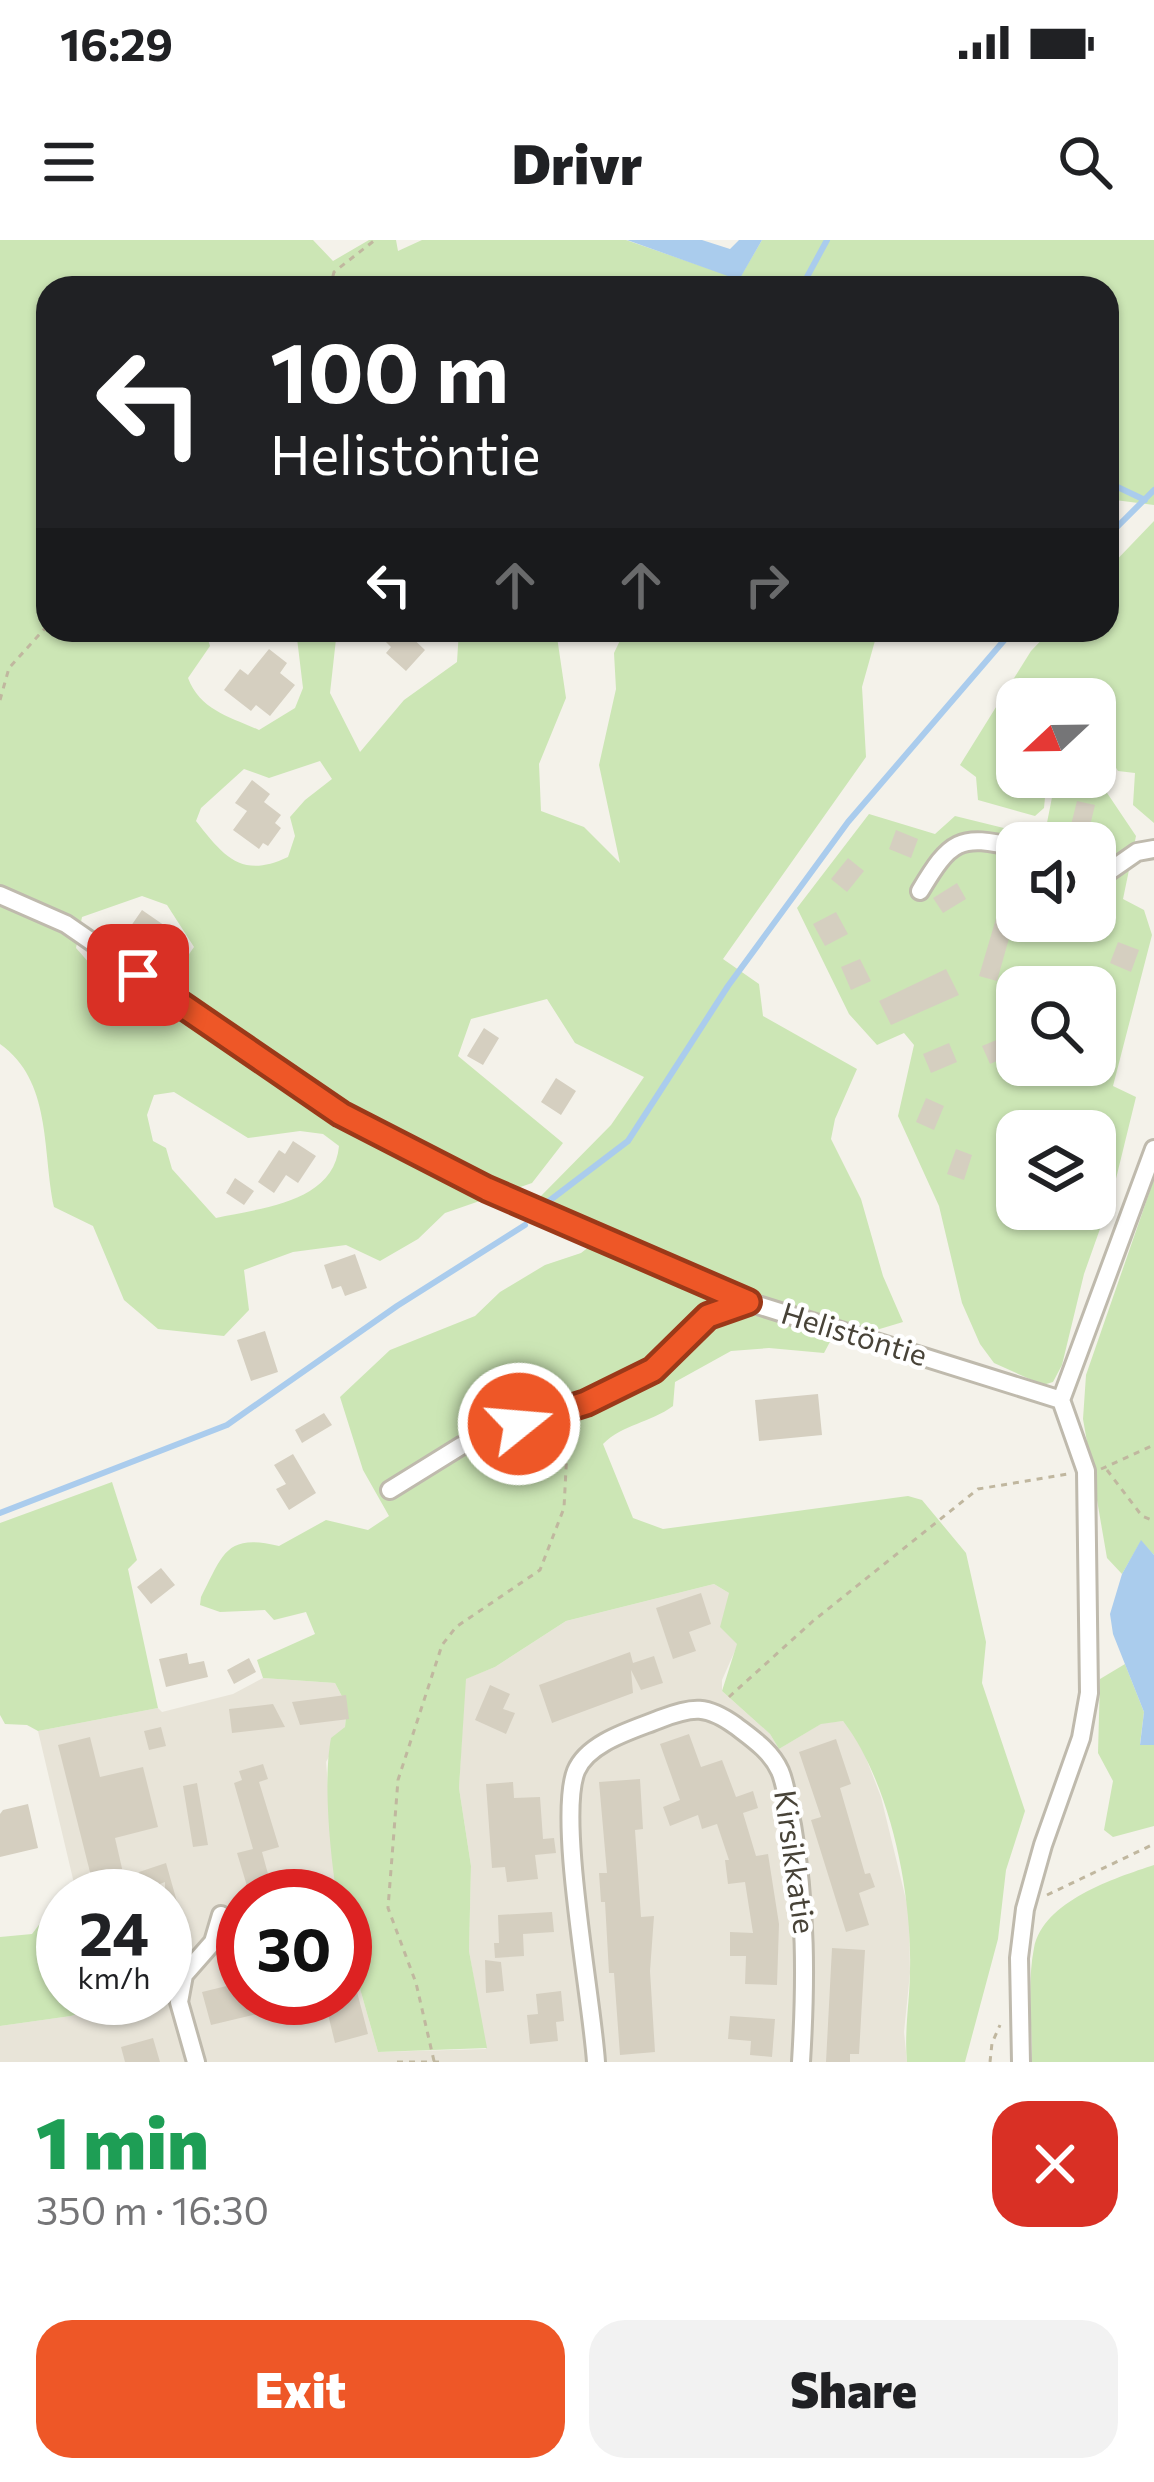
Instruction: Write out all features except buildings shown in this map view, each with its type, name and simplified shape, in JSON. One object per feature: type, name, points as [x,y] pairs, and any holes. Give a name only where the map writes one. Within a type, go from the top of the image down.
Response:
[{"type":"street","points":[[920,891],[939,860],[958,842],[996,843]]},
{"type":"street","points":[[1116,866],[1137,851],[1154,849]]},
{"type":"street","name":"Helistöntie","points":[[0,895],[66,924],[341,1114],[487,1189],[748,1302],[1061,1400]]},
{"type":"street","points":[[1021,2062],[1018,2018],[1025,1909],[1082,1738],[1089,1693],[1086,1471],[1061,1400],[1154,1149]]},
{"type":"street","points":[[390,1490],[461,1446],[569,1409],[653,1370],[708,1316],[748,1302]]},
{"type":"street","points":[[596,2062],[571,1826],[577,1769],[586,1755],[647,1724],[692,1709],[714,1710]]},
{"type":"street","name":"Kirsikkatie","points":[[714,1710],[769,1753],[782,1774],[805,1907],[801,2062]]},
{"type":"street","points":[[196,2062],[179,2002],[184,1975],[216,1930]]},
{"type":"path","points":[[333,276],[375,240]]},
{"type":"path","points":[[0,700],[9,668],[36,638]]},
{"type":"path","points":[[434,2061],[416,1984],[388,1908],[398,1780],[442,1645],[456,1627],[541,1570],[564,1508],[569,1409]]},
{"type":"path","points":[[714,1710],[813,1622],[978,1489],[1106,1468],[1154,1444]]},
{"type":"path","points":[[1106,1468],[1142,1516],[1154,1521]]},
{"type":"path","points":[[1025,1909],[1064,1885],[1154,1844]]},
{"type":"path","points":[[990,2062],[998,2026],[1018,2018]]},
{"type":"path","points":[[397,2062],[442,2062]]},
{"type":"shaded area","points":[[714,1584],[729,1593],[738,1644],[722,1691],[770,1734],[779,1749],[822,1723],[843,1721],[861,1745],[881,1797],[909,1912],[907,2062],[0,2062],[0,2026],[36,2021],[36,2025],[192,2025],[192,1869],[71,1869],[38,1731],[158,1708],[162,1712],[233,1694],[263,1678],[335,1683],[347,1706],[345,1727],[326,1762],[335,1869],[216,1869],[216,2025],[370,2025],[378,2052],[486,2049],[469,1951],[471,1866],[459,1788],[465,1679],[495,1667],[566,1621]]},
{"type":"green space","points":[[0,240],[313,240],[333,261],[369,240],[396,240],[398,251],[422,240],[626,240],[730,276],[36,276],[36,642],[209,642],[188,678],[193,689],[217,711],[259,730],[295,708],[303,688],[297,642],[336,642],[330,693],[360,752],[404,700],[457,662],[458,642],[558,642],[566,698],[539,764],[541,811],[584,827],[620,863],[599,765],[616,689],[614,653],[619,642],[875,642],[862,687],[866,757],[723,959],[759,984],[763,1016],[857,1069],[831,1139],[861,1199],[883,1276],[903,1322],[873,1331],[840,1323],[824,1353],[769,1348],[731,1351],[675,1382],[673,1406],[603,1444],[633,1518],[663,1529],[908,1496],[922,1500],[966,1553],[986,1642],[982,1683],[1025,1811],[1006,1870],[998,1939],[965,2062],[907,2062],[910,1939],[902,1873],[885,1806],[859,1746],[843,1721],[821,1724],[779,1749],[770,1734],[722,1691],[737,1644],[720,1627],[729,1593],[714,1584],[566,1621],[495,1667],[466,1679],[459,1788],[471,1866],[469,1951],[487,2048],[378,2052],[370,2025],[372,1869],[334,1869],[330,1839],[331,1738],[345,1727],[347,1706],[335,1683],[263,1678],[257,1660],[315,1634],[306,1612],[274,1620],[265,1610],[220,1612],[200,1605],[221,1559],[236,1545],[279,1546],[326,1520],[368,1530],[389,1516],[363,1470],[340,1397],[390,1350],[475,1316],[500,1292],[545,1265],[581,1253],[611,1230],[539,1198],[611,1125],[644,1077],[575,1043],[547,999],[471,1019],[458,1056],[563,1143],[532,1183],[445,1213],[418,1239],[380,1261],[346,1245],[293,1252],[244,1270],[249,1310],[224,1336],[158,1329],[124,1300],[93,1226],[54,1207],[42,1118],[29,1077],[0,1044]],"holes":[[[320,761],[332,779],[290,817],[295,836],[288,857],[258,866],[225,854],[196,821],[201,808],[244,769],[269,778]],[[142,896],[167,905],[194,947],[147,1015],[114,991],[76,948],[82,917]],[[174,1092],[248,1138],[300,1131],[323,1134],[339,1146],[334,1165],[309,1191],[273,1206],[216,1218],[172,1169],[166,1148],[153,1141],[147,1115],[154,1095]]]},
{"type":"green space","points":[[762,240],[1154,240],[1154,505],[1119,501],[1119,276],[741,276]]},
{"type":"green space","points":[[1154,521],[1154,823],[1133,805],[1135,773],[1116,768],[1116,678],[1014,678],[1040,642],[1119,642],[1119,557]]},
{"type":"green space","points":[[996,707],[996,798],[1045,798],[1044,808],[1035,816],[978,800],[976,777],[960,765]]},
{"type":"green space","points":[[1052,798],[1110,798],[1136,836],[1123,899],[1144,910],[1152,935],[1116,1074],[1116,966],[996,966],[996,1086],[1113,1086],[1136,1097],[1116,1179],[1116,1110],[996,1110],[996,1230],[1100,1230],[1062,1365],[1053,1382],[1043,1385],[994,1363],[962,1303],[939,1206],[898,1116],[914,1045],[904,1033],[877,1045],[849,1014],[797,908],[869,814],[935,834],[955,816],[996,826],[996,942],[1116,942],[1116,822],[1047,822]]},
{"type":"green space","points":[[1154,1179],[1154,1555],[1141,1541],[1122,1574],[1107,1558],[1083,1419],[1086,1375]]},
{"type":"green space","points":[[112,1482],[137,1560],[128,1569],[158,1708],[38,1731],[5,1724],[0,1715],[0,1523]]},
{"type":"green space","points":[[1125,1664],[1144,1712],[1140,1744],[1154,1745],[1154,1826],[1113,1837],[1104,1830],[1113,1781],[1098,1753],[1100,1679]]},
{"type":"green space","points":[[1154,1865],[1154,2062],[1032,2062],[1031,1976],[1040,1931],[1083,1894]]},
{"type":"green space","points":[[36,1929],[36,2021],[0,2026],[0,1937],[32,1934]]},
{"type":"water","points":[[627,240],[702,240],[730,249],[739,240],[762,240],[741,276],[728,276]]},
{"type":"water","points":[[1141,1540],[1154,1555],[1154,1745],[1140,1745],[1144,1712],[1113,1634],[1110,1614],[1122,1574]]},
{"type":"waterway","points":[[808,276],[827,240]]},
{"type":"waterway","points":[[1119,488],[1145,500]]},
{"type":"waterway","points":[[1119,525],[1154,490]]},
{"type":"waterway","points":[[549,1201],[628,1141],[728,986],[848,822],[1003,642]]},
{"type":"waterway","points":[[0,1513],[227,1425],[397,1306],[525,1225]]},
{"type":"route","points":[[138,975],[341,1114],[487,1189],[748,1302],[708,1316],[653,1370],[586,1403],[519,1424]]}]
